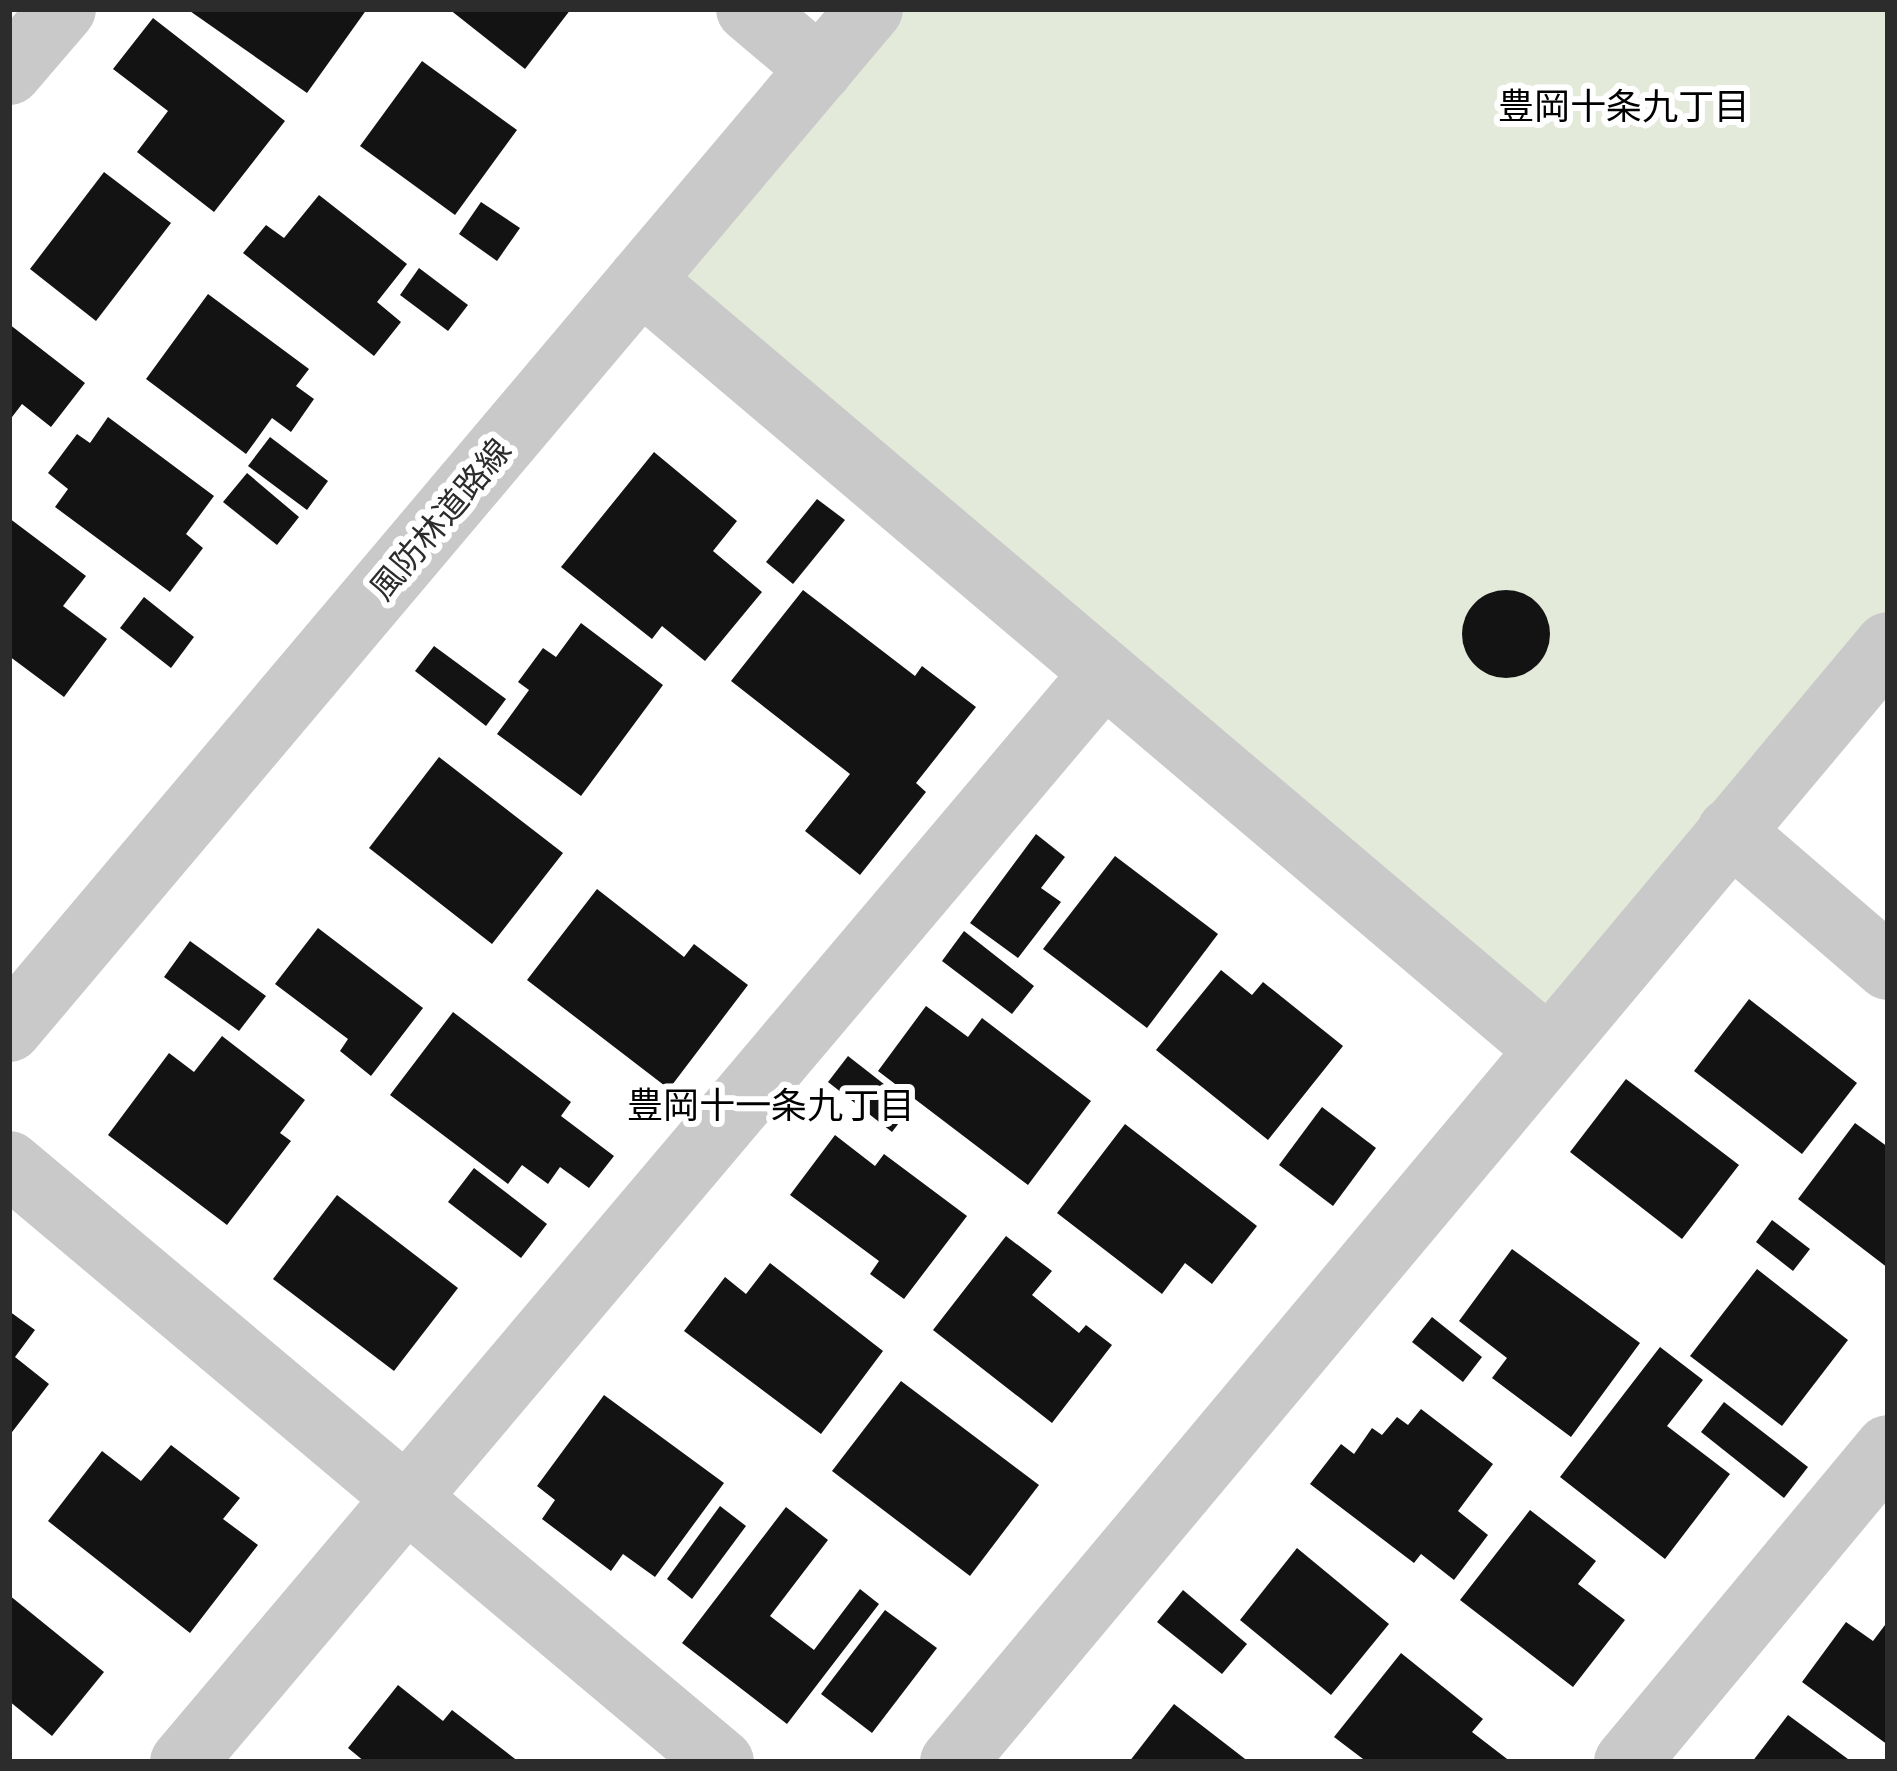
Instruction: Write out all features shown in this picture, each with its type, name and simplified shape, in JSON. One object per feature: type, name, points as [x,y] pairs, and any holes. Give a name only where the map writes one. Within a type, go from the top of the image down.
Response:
[{"type":"street","points":[[9,72],[62,9]]},
{"type":"street","points":[[749,9],[820,69]]},
{"type":"street","name":"風防林道路線","points":[[9,1029],[870,9]]},
{"type":"street","points":[[641,280],[1546,1047]]},
{"type":"street","points":[[953,1762],[1546,1047],[1888,645]]},
{"type":"street","points":[[183,1762],[1104,673]]},
{"type":"street","points":[[1730,831],[1888,967]]},
{"type":"street","points":[[9,1164],[721,1762]]},
{"type":"street","points":[[1627,1762],[1888,1448]]},
{"type":"green space","points":[[870,9],[1888,9],[1888,645],[1546,1047],[641,280]]},
{"type":"building","points":[[187,9],[367,9],[307,93]]},
{"type":"building","points":[[449,9],[571,9],[525,69]]},
{"type":"building","points":[[153,18],[285,121],[214,212],[137,152],[168,111],[113,69]]},
{"type":"building","points":[[422,61],[517,130],[455,215],[360,146]]},
{"type":"building","points":[[104,172],[171,223],[96,321],[30,269]]},
{"type":"building","points":[[319,195],[407,264],[377,302],[401,322],[374,356],[243,253],[266,225],[284,238]]},
{"type":"building","points":[[481,202],[520,228],[497,261],[459,234]]},
{"type":"building","points":[[419,268],[468,305],[448,331],[400,295]]},
{"type":"building","points":[[208,294],[309,369],[296,386],[314,399],[291,432],[272,418],[246,454],[146,379]]},
{"type":"building","points":[[9,324],[85,383],[51,427],[22,404],[9,421]]},
{"type":"building","points":[[108,417],[214,496],[186,534],[203,548],[170,592],[55,507],[68,489],[48,473],[77,434],[90,443]]},
{"type":"building","points":[[270,437],[328,481],[307,510],[248,466]]},
{"type":"building","points":[[654,452],[737,521],[713,551],[762,592],[705,661],[662,626],[652,639],[561,567]]},
{"type":"building","points":[[247,473],[299,517],[277,545],[223,502]]},
{"type":"building","points":[[817,499],[845,520],[793,584],[766,562]]},
{"type":"building","points":[[9,518],[86,576],[63,606],[107,639],[64,697],[9,656]]},
{"type":"building","points":[[803,590],[915,676],[922,666],[976,707],[916,783],[926,792],[860,875],[805,831],[850,774],[731,681]]},
{"type":"building","points":[[1506,590],[1537,603],[1550,634],[1537,665],[1506,678],[1475,665],[1462,634],[1475,603]]},
{"type":"building","points":[[144,597],[194,637],[171,668],[120,628]]},
{"type":"building","points":[[581,623],[663,685],[581,796],[497,734],[529,690],[518,682],[543,648],[556,657]]},
{"type":"building","points":[[434,646],[506,699],[486,726],[415,671]]},
{"type":"building","points":[[439,757],[563,853],[492,944],[369,848]]},
{"type":"building","points":[[1036,834],[1065,857],[1041,888],[1061,902],[1018,958],[970,923]]},
{"type":"building","points":[[1115,856],[1218,934],[1147,1028],[1043,949]]},
{"type":"building","points":[[597,889],[684,957],[694,944],[748,985],[669,1089],[527,980]]},
{"type":"building","points":[[318,928],[423,1008],[371,1076],[340,1051],[348,1039],[275,984]]},
{"type":"building","points":[[964,931],[1034,986],[1012,1014],[942,961]]},
{"type":"building","points":[[190,941],[266,996],[239,1031],[164,977]]},
{"type":"building","points":[[1221,970],[1252,995],[1263,982],[1343,1046],[1268,1140],[1156,1050]]},
{"type":"building","points":[[1749,999],[1857,1083],[1802,1154],[1694,1071]]},
{"type":"building","points":[[926,1006],[968,1037],[982,1018],[1091,1101],[1028,1185],[878,1071]]},
{"type":"building","points":[[453,1012],[571,1102],[561,1116],[614,1156],[589,1188],[560,1167],[548,1184],[522,1165],[508,1184],[390,1095]]},
{"type":"building","points":[[222,1036],[305,1100],[280,1133],[291,1141],[227,1225],[108,1135],[169,1053],[194,1072]]},
{"type":"building","points":[[848,1056],[912,1106],[892,1132],[828,1082]]},
{"type":"building","points":[[1626,1079],[1739,1165],[1682,1239],[1570,1152]]},
{"type":"building","points":[[1322,1107],[1376,1148],[1333,1206],[1279,1165]]},
{"type":"building","points":[[1855,1123],[1888,1147],[1888,1268],[1798,1199]]},
{"type":"building","points":[[1125,1124],[1257,1226],[1212,1284],[1185,1263],[1162,1294],[1057,1213]]},
{"type":"building","points":[[835,1135],[875,1166],[884,1154],[967,1216],[904,1299],[870,1274],[879,1261],[790,1195]]},
{"type":"building","points":[[474,1168],[547,1224],[521,1258],[448,1202]]},
{"type":"building","points":[[337,1195],[458,1288],[394,1371],[273,1279]]},
{"type":"building","points":[[1772,1220],[1810,1249],[1793,1271],[1756,1242]]},
{"type":"building","points":[[1006,1236],[1052,1271],[1032,1295],[1079,1333],[1086,1325],[1112,1345],[1052,1423],[933,1330]]},
{"type":"building","points":[[1512,1249],[1640,1343],[1571,1437],[1492,1378],[1507,1358],[1459,1321]]},
{"type":"building","points":[[770,1263],[883,1351],[821,1434],[684,1331],[725,1277],[746,1294]]},
{"type":"building","points":[[1757,1269],[1848,1340],[1782,1426],[1690,1356]]},
{"type":"building","points":[[9,1311],[35,1330],[15,1357],[49,1384],[9,1436]]},
{"type":"building","points":[[1432,1317],[1482,1357],[1463,1382],[1412,1342]]},
{"type":"building","points":[[1660,1347],[1703,1380],[1667,1426],[1730,1474],[1665,1559],[1560,1477]]},
{"type":"building","points":[[901,1381],[1039,1485],[970,1576],[832,1471]]},
{"type":"building","points":[[604,1395],[724,1483],[655,1577],[623,1554],[611,1571],[542,1519],[555,1500],[537,1486]]},
{"type":"building","points":[[1724,1402],[1808,1467],[1784,1498],[1701,1432]]},
{"type":"building","points":[[1421,1409],[1493,1464],[1458,1511],[1488,1535],[1454,1580],[1421,1554],[1414,1563],[1310,1484],[1341,1444],[1354,1454],[1372,1428],[1382,1435],[1397,1417],[1408,1425]]},
{"type":"building","points":[[171,1445],[240,1498],[223,1519],[258,1545],[190,1633],[48,1521],[102,1451],[141,1481]]},
{"type":"building","points":[[720,1506],[746,1526],[692,1599],[667,1579]]},
{"type":"building","points":[[786,1507],[828,1540],[770,1616],[814,1650],[860,1589],[879,1604],[787,1724],[682,1643]]},
{"type":"building","points":[[1530,1510],[1596,1561],[1578,1584],[1625,1620],[1573,1687],[1460,1600]]},
{"type":"building","points":[[1297,1548],[1389,1624],[1331,1695],[1240,1620]]},
{"type":"building","points":[[1183,1590],[1247,1644],[1222,1674],[1157,1622]]},
{"type":"building","points":[[9,1595],[104,1672],[52,1736],[9,1701]]},
{"type":"building","points":[[885,1610],[937,1648],[872,1733],[821,1694]]},
{"type":"building","points":[[1888,1621],[1888,1745],[1802,1682],[1846,1622],[1873,1641]]},
{"type":"building","points":[[1401,1653],[1483,1719],[1472,1732],[1511,1762],[1367,1762],[1334,1737]]},
{"type":"building","points":[[398,1685],[443,1721],[452,1710],[519,1762],[365,1762],[348,1748]]},
{"type":"building","points":[[1174,1704],[1249,1762],[1129,1762]]},
{"type":"building","points":[[1788,1715],[1852,1762],[1752,1762]]},
{"type":"district","name":"豊岡十条九丁目","points":[[1624,106]]},
{"type":"district","name":"豊岡十一条九丁目","points":[[771,1105]]}]
